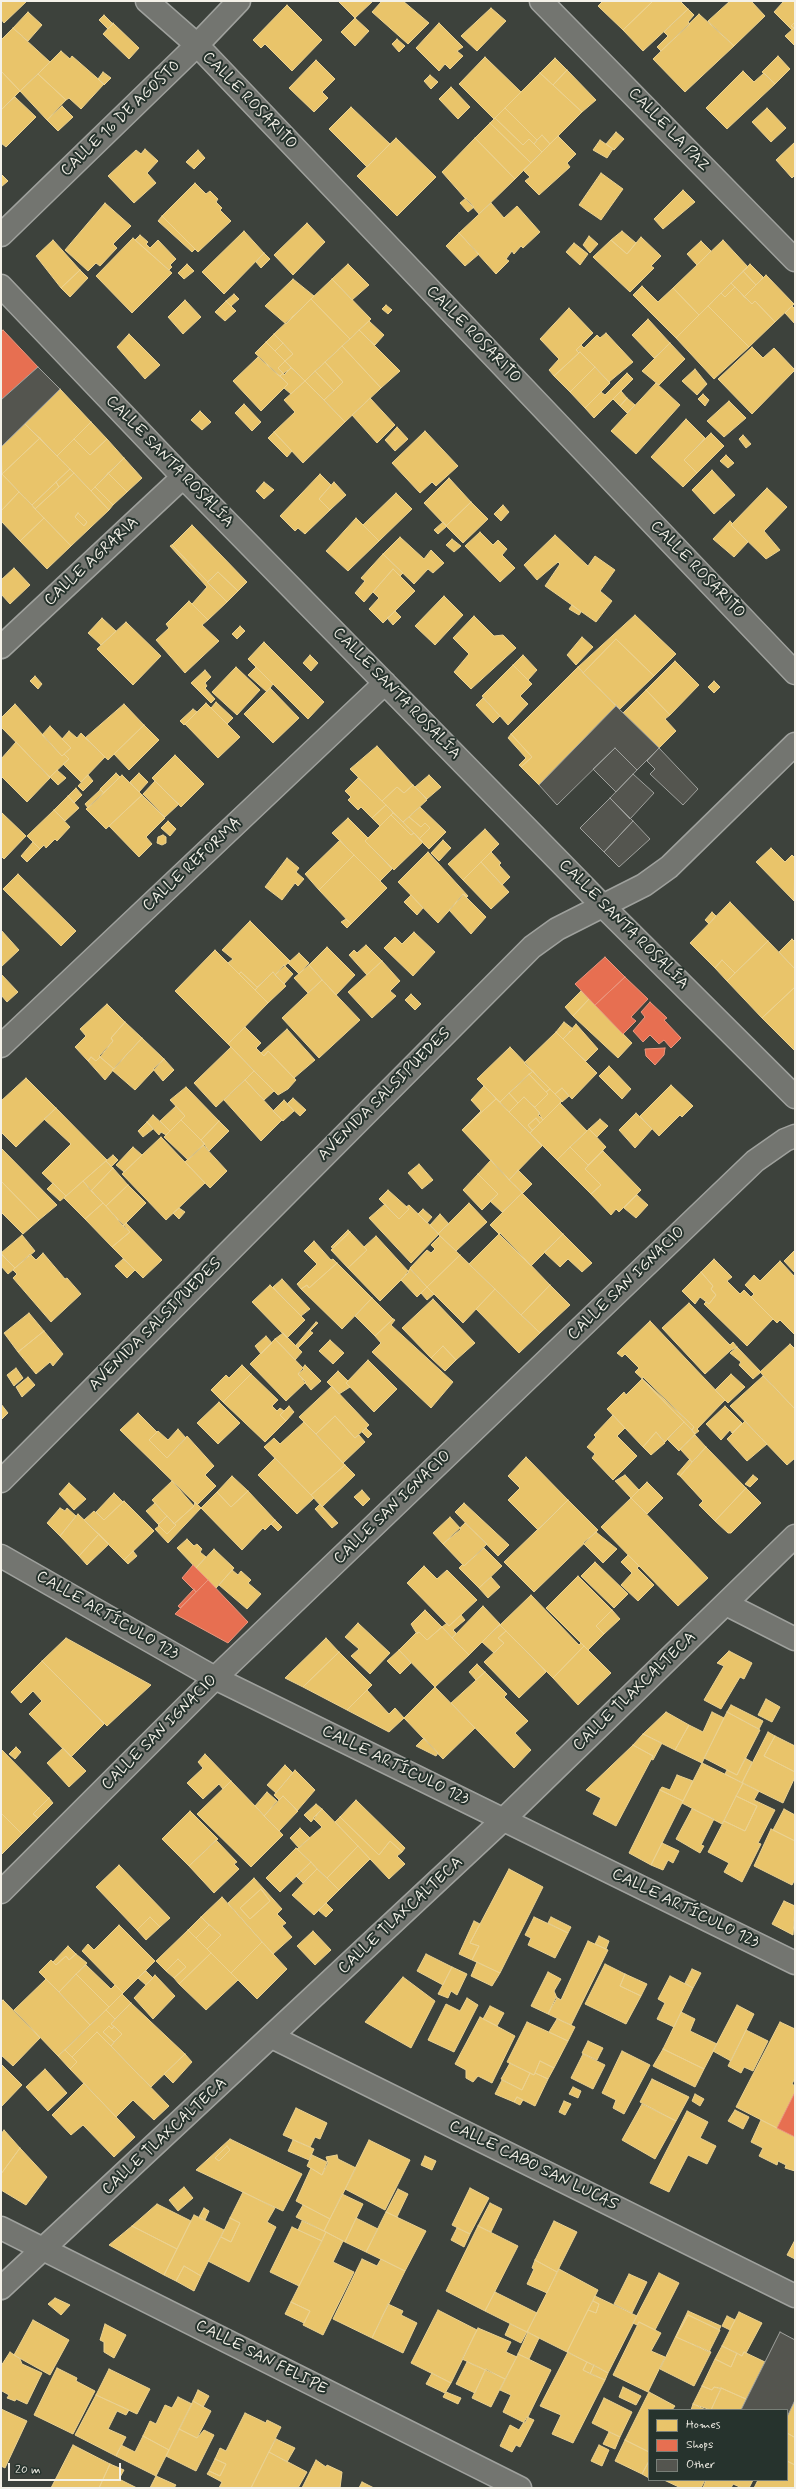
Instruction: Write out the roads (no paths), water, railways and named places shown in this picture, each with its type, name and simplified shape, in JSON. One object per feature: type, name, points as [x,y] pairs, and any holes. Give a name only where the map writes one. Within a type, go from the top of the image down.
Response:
[{"type":"street","name":"CALLE ROSARITO","points":[[148,1],[197,45],[795,673]]},
{"type":"street","name":"CALLE 16 DE AGOSTO","points":[[1,235],[197,45],[240,1]]},
{"type":"street","name":"CALLE LA PAZ","points":[[541,1],[795,260]]},
{"type":"street","name":"CALLE SANTA ROSALÍA","points":[[1,286],[183,477],[602,905],[795,1097]]},
{"type":"street","name":"CALLE AGRARIA","points":[[1,647],[183,477]]},
{"type":"street","name":"CALLE REFORMA","points":[[1,1046],[386,683]]},
{"type":"street","name":"AVENIDA SALSIPUEDES","points":[[1,1481],[532,947],[557,929],[644,885],[669,867],[795,744]]},
{"type":"street","name":"CALLE SAN IGNACIO","points":[[1,1892],[215,1678],[755,1161],[785,1140],[795,1136]]},
{"type":"street","name":"CALLE TLAXCALTECA","points":[[1,2288],[45,2249],[504,1819],[795,1536]]},
{"type":"street","name":"CALLE ARTÍCULO 123","points":[[1,1556],[215,1678],[795,1963]]},
{"type":"street","points":[[726,1604],[795,1639]]},
{"type":"street","name":"CALLE CABO SAN LUCAS","points":[[272,2037],[795,2296]]},
{"type":"street","name":"CALLE SAN FELIPE","points":[[1,2228],[520,2488]]}]
